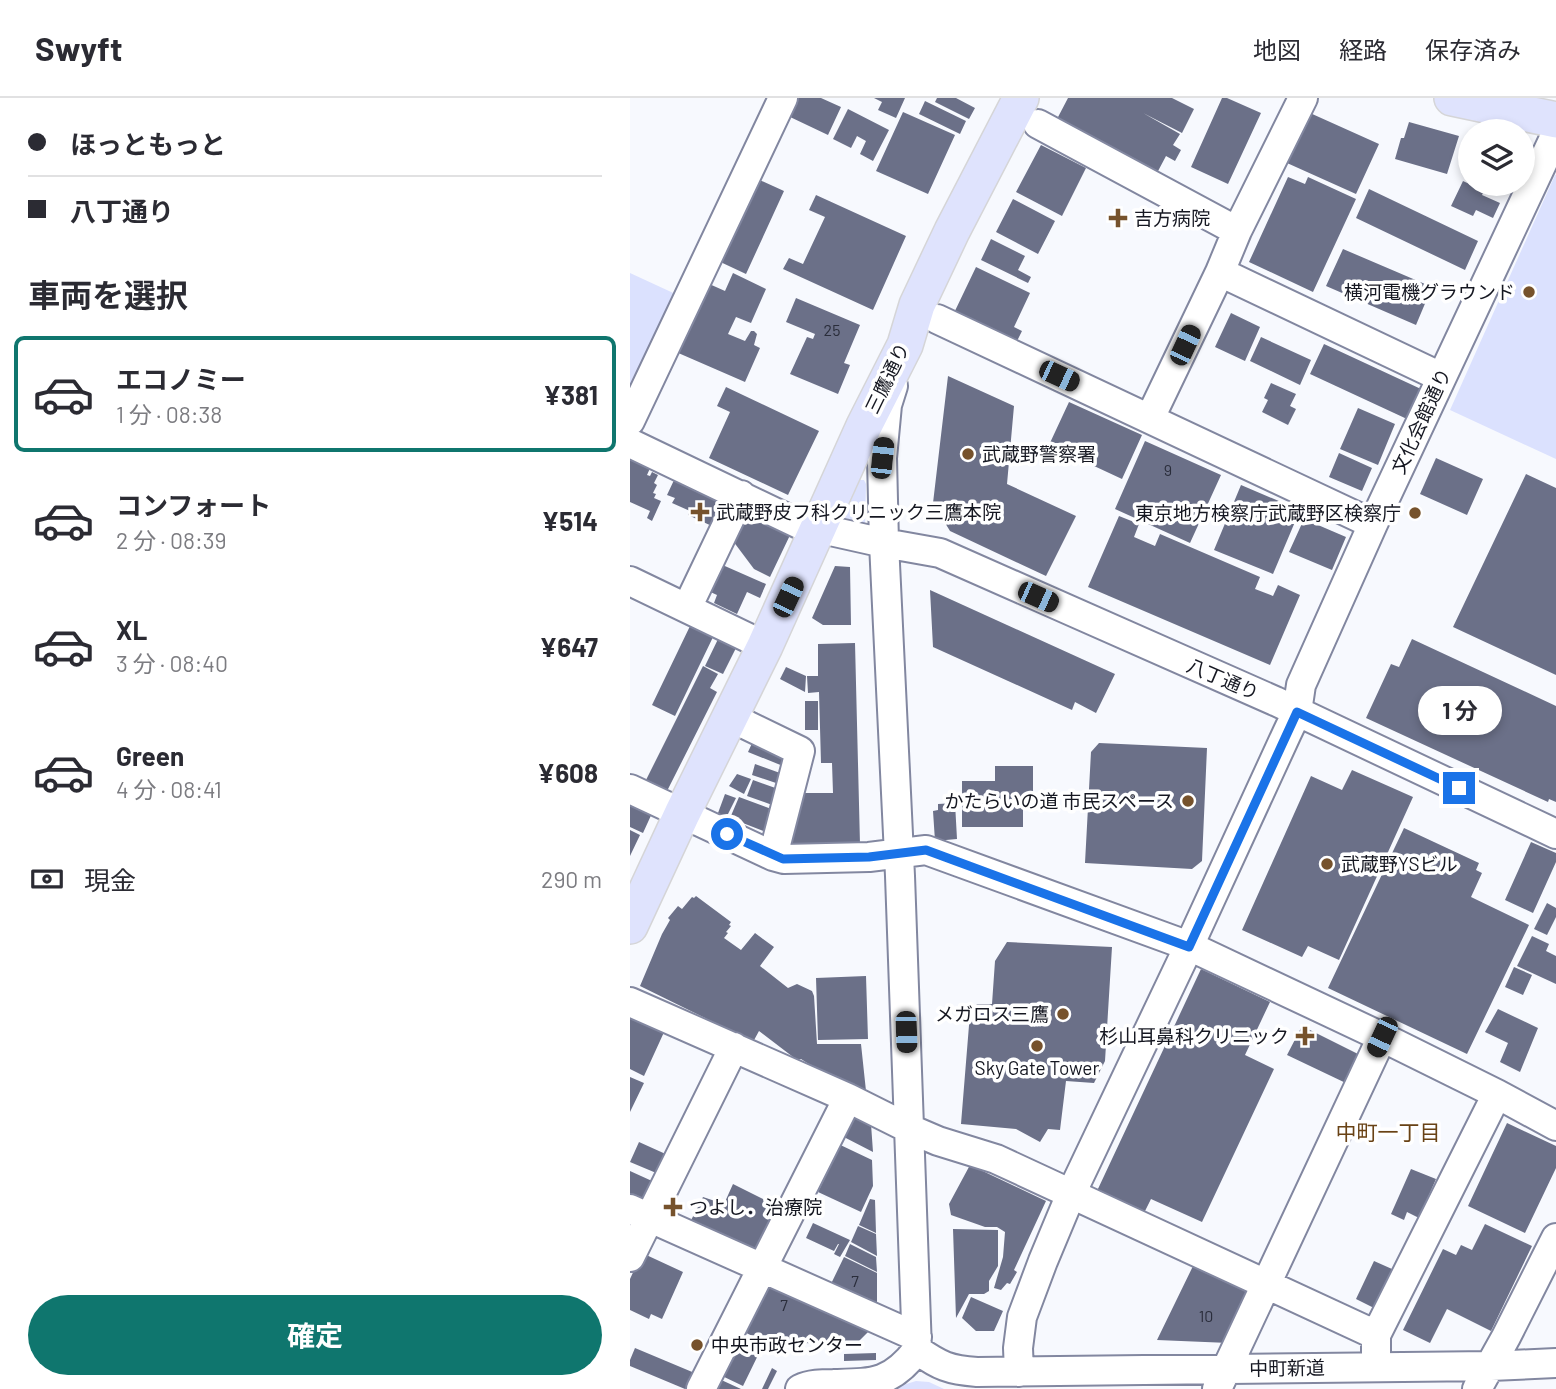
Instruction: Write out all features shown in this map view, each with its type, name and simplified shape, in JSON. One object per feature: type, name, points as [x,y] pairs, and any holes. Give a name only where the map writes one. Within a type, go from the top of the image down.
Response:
[{"type":"main road","points":[[1452,98],[1556,120]]},
{"type":"main road","name":"三鷹通り","points":[[630,926],[765,646],[864,426],[905,345],[917,305],[952,231],[1030,111]]},
{"type":"street","points":[[630,421],[783,98]]},
{"type":"street","points":[[1150,418],[1237,231],[1303,98]]},
{"type":"street","points":[[1030,111],[1237,231]]},
{"type":"street","name":"文化会館通り","points":[[1019,1372],[1018,1348],[1022,1318],[1071,1194],[1297,712],[1301,685],[1373,524],[1556,134]]},
{"type":"street","points":[[1220,272],[1441,377]]},
{"type":"street","points":[[937,319],[1373,524]]},
{"type":"street","points":[[800,1389],[817,1384],[870,1383],[887,1378],[907,1364],[917,1343],[882,458],[887,405],[905,345]]},
{"type":"street","name":"八丁通り","points":[[630,443],[799,524],[940,553],[1297,712],[1556,834]]},
{"type":"street","points":[[687,608],[741,495]]},
{"type":"street","points":[[630,581],[765,646]]},
{"type":"street","points":[[730,717],[800,751],[774,856]]},
{"type":"street","points":[[630,789],[783,859],[869,857],[926,850],[1189,947],[1382,1037],[1556,1126]]},
{"type":"street","points":[[630,1002],[734,1046],[910,1129],[938,1141],[996,1159],[1376,1335]]},
{"type":"street","points":[[1221,1379],[1382,1037]]},
{"type":"street","points":[[630,1257],[639,1213],[734,1046]]},
{"type":"street","points":[[1376,1367],[1376,1335],[1497,1094]]},
{"type":"street","points":[[701,1389],[848,1098]]},
{"type":"street","name":"中町新道","points":[[639,1213],[763,1267],[917,1343],[940,1365],[957,1371],[1221,1379],[1376,1367],[1484,1377],[1556,1363]]},
{"type":"street","points":[[1484,1377],[1556,1238]]},
{"type":"shaded area","name":"横河電機グラウンド","points":[[1556,175],[1556,459],[1450,410]]},
{"type":"shaded area","points":[[630,273],[682,297],[630,405]]},
{"type":"shaded area","points":[[860,480],[864,480],[866,484],[865,524],[845,518]]},
{"type":"shaded area","points":[[916,1381],[929,1382],[944,1389],[898,1389]]},
{"type":"building","points":[[789,98],[821,98],[841,107],[828,135],[788,116]]},
{"type":"building","points":[[874,98],[905,98],[896,118],[878,110],[882,102]]},
{"type":"building","points":[[937,98],[956,98],[975,108],[969,119],[935,102]]},
{"type":"building","points":[[1068,98],[1172,98],[1194,109],[1182,133],[1143,113],[1180,134],[1173,145],[1181,150],[1175,161],[1166,156],[1157,173],[1057,119]]},
{"type":"building","points":[[1222,98],[1261,113],[1228,184],[1191,167]]},
{"type":"building","points":[[925,101],[966,121],[960,134],[919,114]]},
{"type":"building","points":[[848,109],[889,130],[873,161],[860,154],[866,141],[857,136],[851,148],[833,139]]},
{"type":"building","points":[[903,112],[955,135],[928,194],[876,171]]},
{"type":"building","points":[[1310,113],[1379,144],[1356,194],[1287,163]]},
{"type":"building","points":[[1409,122],[1458,136],[1447,174],[1395,159],[1401,138],[1404,138]]},
{"type":"building","points":[[1041,145],[1086,168],[1062,216],[1016,192]]},
{"type":"building","points":[[753,177],[784,191],[746,274],[714,259]]},
{"type":"building","points":[[1288,177],[1305,184],[1308,177],[1356,199],[1313,292],[1249,262]]},
{"type":"building","points":[[1369,189],[1478,241],[1465,270],[1356,218]]},
{"type":"building","points":[[1458,191],[1458,196],[1484,196],[1500,203],[1493,218],[1476,210],[1473,216],[1451,206]]},
{"type":"building","points":[[816,195],[906,236],[873,310],[783,269],[789,258],[803,264],[825,217],[809,210]]},
{"type":"building","points":[[1013,199],[1055,221],[1038,254],[996,232]]},
{"type":"building","points":[[991,239],[1025,256],[1018,270],[1031,277],[1028,283],[981,260]]},
{"type":"building","points":[[1343,249],[1432,287],[1416,325],[1326,286]]},
{"type":"building","points":[[976,267],[1030,293],[1014,327],[1022,331],[1015,345],[953,315]]},
{"type":"building","points":[[733,273],[766,289],[751,323],[736,317],[728,334],[745,341],[751,331],[757,334],[754,345],[760,348],[745,382],[676,352],[707,283],[725,291]]},
{"type":"building","points":[[796,298],[860,325],[844,363],[850,365],[838,394],[790,374],[807,337],[813,339],[815,334],[786,322]]},
{"type":"building","points":[[1231,313],[1260,327],[1245,361],[1215,347]]},
{"type":"building","points":[[1261,337],[1311,360],[1300,385],[1250,361]]},
{"type":"building","points":[[1324,344],[1421,389],[1407,419],[1310,374]]},
{"type":"building","points":[[948,376],[1014,406],[1007,484],[1076,516],[1046,576],[950,531],[933,503]]},
{"type":"building","points":[[1271,383],[1296,394],[1290,406],[1296,409],[1288,425],[1262,412],[1268,400],[1264,398]]},
{"type":"building","points":[[726,387],[819,431],[788,495],[709,458],[730,412],[717,406]]},
{"type":"building","points":[[1069,402],[1142,435],[1122,479],[1049,445]]},
{"type":"building","points":[[1358,408],[1395,424],[1378,465],[1340,449]]},
{"type":"building","points":[[1145,441],[1221,475],[1190,543],[1115,509]]},
{"type":"building","points":[[1339,453],[1372,468],[1362,491],[1329,477]]},
{"type":"building","points":[[630,456],[651,466],[647,475],[650,476],[652,472],[658,475],[653,493],[656,494],[654,498],[661,501],[652,521],[647,518],[650,511],[630,502]]},
{"type":"building","points":[[1436,458],[1483,479],[1467,515],[1420,494]]},
{"type":"building","points":[[1526,474],[1556,488],[1556,675],[1453,627]]},
{"type":"building","points":[[675,478],[726,502],[714,527],[688,515],[690,511],[672,503],[675,498],[667,495]]},
{"type":"building","points":[[1241,485],[1300,510],[1273,574],[1214,550]]},
{"type":"building","points":[[743,511],[792,531],[770,577],[754,569],[730,537]]},
{"type":"building","points":[[1119,516],[1139,524],[1134,537],[1155,546],[1160,534],[1260,577],[1255,589],[1273,596],[1278,585],[1300,595],[1270,665],[1088,587]]},
{"type":"building","points":[[1304,519],[1346,537],[1332,570],[1289,552]]},
{"type":"building","points":[[718,563],[766,584],[760,598],[747,592],[737,614],[714,603],[717,595],[706,590]]},
{"type":"building","points":[[835,566],[850,567],[851,625],[823,625],[812,618]]},
{"type":"building","points":[[930,590],[1115,674],[1096,713],[1075,702],[1072,710],[933,647]]},
{"type":"building","points":[[691,624],[714,635],[675,716],[652,705]]},
{"type":"building","points":[[720,635],[738,644],[723,674],[705,666]]},
{"type":"building","points":[[1412,639],[1556,706],[1556,802],[1549,799],[1548,802],[1366,718],[1391,664],[1399,667]]},
{"type":"building","points":[[855,643],[860,844],[790,845],[797,793],[833,793],[832,763],[821,763],[819,692],[808,693],[807,676],[818,676],[818,644]]},
{"type":"building","points":[[703,666],[718,674],[710,688],[717,692],[664,797],[643,786]]},
{"type":"building","points":[[786,667],[806,676],[805,692],[780,679]]},
{"type":"building","points":[[805,701],[818,701],[818,730],[805,730]]},
{"type":"building","points":[[754,739],[788,754],[783,766],[748,752]]},
{"type":"building","points":[[1099,743],[1207,748],[1202,861],[1192,869],[1085,863],[1091,752]]},
{"type":"building","points":[[755,764],[780,773],[776,783],[752,775]]},
{"type":"building","points":[[995,766],[1033,766],[1033,806],[1023,806],[1023,827],[962,827],[962,781],[995,781]]},
{"type":"building","name":"武蔵野YSビル","points":[[1352,770],[1413,797],[1339,960],[1308,946],[1302,957],[1242,930],[1311,776],[1342,790]]},
{"type":"building","points":[[737,774],[751,779],[744,794],[729,786]]},
{"type":"building","points":[[753,780],[781,790],[775,806],[747,796]]},
{"type":"building","points":[[725,794],[736,798],[726,818],[718,813]]},
{"type":"building","points":[[739,797],[774,810],[766,832],[730,818]]},
{"type":"building","points":[[630,800],[653,811],[643,833],[630,827]]},
{"type":"building","points":[[955,803],[957,839],[935,841],[933,811],[938,810],[938,804]]},
{"type":"building","points":[[1404,828],[1479,863],[1476,870],[1482,873],[1471,897],[1529,925],[1467,1054],[1328,988]]},
{"type":"building","points":[[630,830],[640,835],[630,856]]},
{"type":"building","points":[[1531,842],[1556,853],[1556,862],[1533,913],[1505,900]]},
{"type":"building","points":[[696,896],[731,922],[724,938],[741,950],[755,933],[774,947],[760,966],[788,988],[797,984],[812,991],[817,1044],[861,1044],[866,1091],[818,1070],[801,1059],[797,1060],[759,1031],[753,1042],[703,1021],[705,1018],[640,986],[670,920],[668,918],[678,906],[682,909]]},
{"type":"building","points":[[1547,903],[1556,908],[1556,917],[1547,935],[1534,929]]},
{"type":"building","points":[[1532,936],[1549,944],[1546,951],[1556,956],[1556,984],[1517,966]]},
{"type":"building","name":"Sky Gate Tower","points":[[1007,942],[1112,947],[1105,1061],[1094,1083],[1066,1081],[1060,1130],[1048,1129],[1040,1142],[1016,1129],[961,1124],[970,1013],[977,1004],[992,1004],[995,961]]},
{"type":"building","points":[[1514,967],[1532,975],[1523,995],[1505,987]]},
{"type":"building","points":[[1201,969],[1270,1002],[1245,1055],[1274,1069],[1202,1222],[1151,1199],[1144,1213],[1097,1191]]},
{"type":"building","points":[[866,976],[868,1039],[818,1040],[816,978]]},
{"type":"building","points":[[1498,1009],[1538,1028],[1520,1072],[1500,1062],[1508,1043],[1485,1032]]},
{"type":"building","points":[[630,1014],[665,1030],[644,1076],[630,1069]]},
{"type":"building","points":[[1302,1026],[1364,1057],[1350,1085],[1287,1055]]},
{"type":"building","points":[[630,1077],[644,1083],[630,1112]]},
{"type":"building","points":[[850,1113],[871,1124],[873,1152],[840,1135]]},
{"type":"building","points":[[1507,1123],[1556,1146],[1556,1168],[1525,1233],[1468,1206]]},
{"type":"building","points":[[832,1141],[872,1160],[873,1186],[861,1212],[818,1192],[828,1171],[820,1166]]},
{"type":"building","points":[[639,1142],[670,1156],[661,1175],[630,1162]]},
{"type":"building","points":[[970,1165],[1046,1201],[1014,1270],[1017,1272],[1010,1284],[1007,1283],[1001,1290],[994,1288],[1003,1257],[1005,1232],[997,1227],[985,1227],[951,1215],[949,1204]]},
{"type":"building","points":[[1411,1169],[1436,1179],[1419,1218],[1407,1212],[1404,1220],[1391,1214]]},
{"type":"building","points":[[630,1171],[652,1181],[643,1201],[630,1195]]},
{"type":"building","points":[[733,1184],[785,1210],[764,1256],[687,1228],[703,1197],[724,1204]]},
{"type":"building","points":[[870,1199],[875,1200],[876,1233],[859,1225]]},
{"type":"building","points":[[813,1223],[850,1240],[840,1257],[834,1254],[839,1244],[834,1251],[806,1238]]},
{"type":"building","points":[[1485,1224],[1532,1246],[1491,1331],[1447,1309],[1430,1343],[1403,1330],[1443,1249],[1456,1255],[1461,1245],[1472,1250]]},
{"type":"building","points":[[858,1226],[876,1234],[877,1256],[851,1242]]},
{"type":"building","points":[[953,1229],[998,1230],[998,1266],[989,1281],[989,1291],[984,1294],[969,1294],[956,1318]]},
{"type":"building","points":[[850,1244],[876,1257],[877,1272],[845,1256]]},
{"type":"building","points":[[642,1253],[683,1272],[662,1319],[651,1314],[649,1319],[630,1310],[630,1279]]},
{"type":"building","points":[[844,1257],[877,1273],[877,1311],[829,1288]]},
{"type":"building","points":[[1374,1261],[1392,1269],[1374,1308],[1356,1299]]},
{"type":"building","points":[[1194,1264],[1254,1291],[1229,1343],[1157,1340]]},
{"type":"building","points":[[764,1280],[870,1330],[858,1342],[769,1344],[740,1330]]},
{"type":"building","points":[[971,1297],[1003,1311],[994,1331],[976,1331],[962,1318]]},
{"type":"building","points":[[736,1335],[762,1347],[743,1386],[718,1374]]},
{"type":"building","points":[[635,1348],[697,1374],[690,1389],[630,1366]]},
{"type":"building","points":[[876,1353],[876,1360],[844,1361],[844,1354]]},
{"type":"building","points":[[772,1368],[777,1371],[768,1389],[762,1389]]},
{"type":"building","points":[[717,1378],[741,1389],[712,1389]]},
{"type":"place","name":"吉方病院","points":[[1118,218]]},
{"type":"place","name":"横河電機グラウンド","points":[[1529,292]]},
{"type":"place","name":"武蔵野警察署","points":[[968,454]]},
{"type":"place","name":"武蔵野皮フ科クリニック三鷹本院","points":[[700,512]]},
{"type":"place","name":"東京地方検察庁武蔵野区検察庁","points":[[1415,513]]},
{"type":"place","name":"かたらいの道 市民スペース","points":[[1188,801]]},
{"type":"place","name":"武蔵野YSビル","points":[[1327,864]]},
{"type":"place","name":"メガロス三鷹","points":[[1063,1014]]},
{"type":"place","name":"杉山耳鼻科クリニック","points":[[1305,1036]]},
{"type":"place","name":"Sky Gate Tower","points":[[1037,1046]]},
{"type":"place","name":"つよし．治療院","points":[[673,1207]]},
{"type":"place","name":"中央市政センター","points":[[697,1345]]},
{"type":"district","name":"中町一丁目","points":[[1388,1133]]},
{"type":"route","points":[[727,834],[783,859],[869,857],[926,850],[1189,947],[1297,712],[1459,788]]}]
